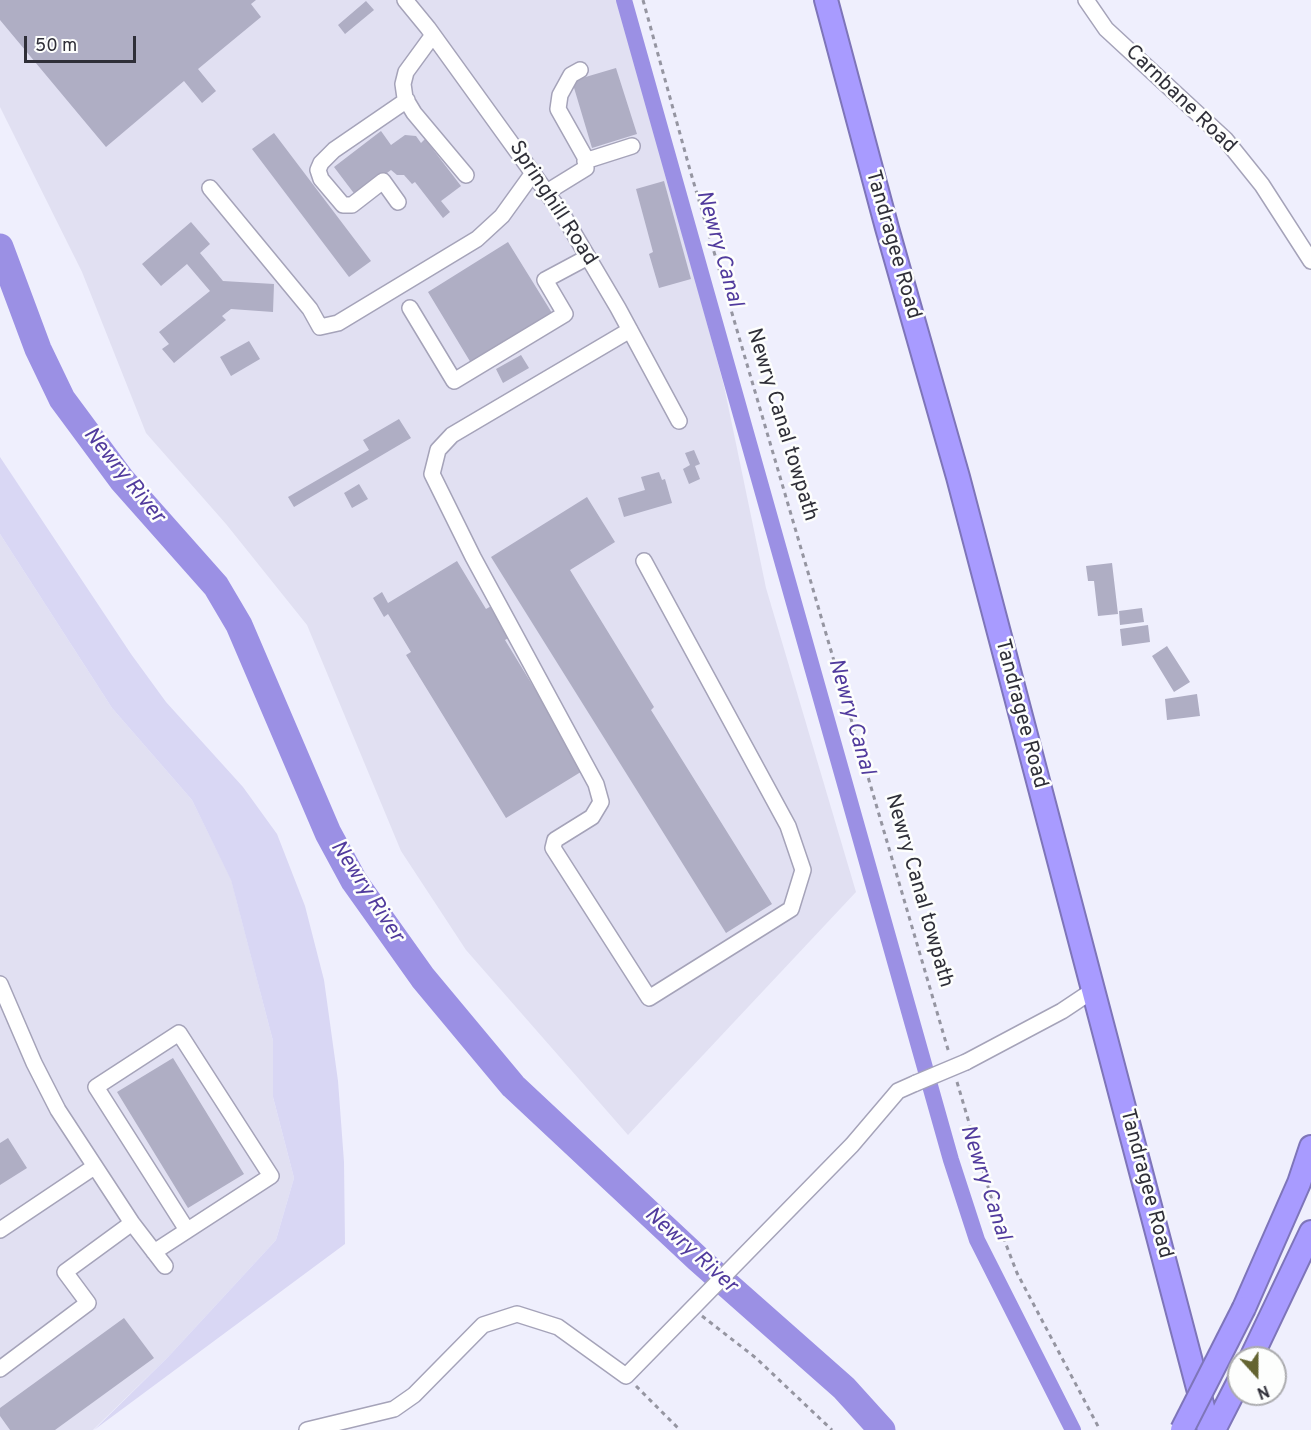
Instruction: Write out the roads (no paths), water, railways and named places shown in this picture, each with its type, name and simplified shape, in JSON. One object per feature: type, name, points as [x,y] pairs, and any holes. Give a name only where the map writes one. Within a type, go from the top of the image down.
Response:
[{"type":"highway","name":"Tandragee Road","points":[[826,0],[887,228],[958,477],[1209,1430]]},
{"type":"highway","points":[[1182,1430],[1244,1308],[1299,1183],[1311,1147]]},
{"type":"highway","points":[[1256,1346],[1311,1232]]},
{"type":"highway","points":[[1214,1430],[1227,1405]]},
{"type":"street","name":"Springhill Road","points":[[405,0],[547,192],[588,257],[679,421]]},
{"type":"street","name":"Carnbane Road","points":[[1086,0],[1106,29],[1225,138],[1262,185],[1311,261]]},
{"type":"street","points":[[433,35],[406,72],[403,84],[407,100],[414,113],[466,176]]},
{"type":"street","points":[[547,192],[577,176],[586,168],[585,161],[558,109],[560,94],[571,75],[580,70]]},
{"type":"street","points":[[398,202],[383,181],[352,205],[343,205],[321,179],[318,170],[321,162],[334,150],[407,100]]},
{"type":"street","points":[[585,161],[632,146]]},
{"type":"street","points":[[210,188],[309,309],[321,327],[338,323],[477,239],[502,216],[533,173]]},
{"type":"street","points":[[410,308],[454,381],[565,314],[545,280],[588,257]]},
{"type":"street","points":[[630,330],[452,435],[438,450],[432,474],[473,557],[596,783],[601,802],[592,817],[555,840],[553,848],[649,998],[791,909],[803,870],[788,826],[644,561]]},
{"type":"street","points":[[0,984],[34,1063],[58,1110],[132,1223],[165,1266]]},
{"type":"street","points":[[307,1430],[394,1409],[414,1395],[483,1325],[516,1314],[558,1327],[626,1376],[698,1305],[852,1145],[898,1091],[1062,1011],[1092,991]]},
{"type":"street","points":[[154,1252],[271,1176],[179,1033],[96,1086],[187,1230]]},
{"type":"street","points":[[0,1230],[94,1167]]},
{"type":"street","points":[[0,1369],[88,1303],[65,1272],[132,1223]]},
{"type":"waterway","name":"Newry Canal","points":[[624,0],[951,1160],[977,1240],[1073,1430]]},
{"type":"waterway","name":"Newry River","points":[[0,247],[38,349],[62,399],[122,480],[216,586],[239,625],[328,833],[354,881],[423,978],[513,1086],[698,1259],[844,1388],[882,1430]]}]
